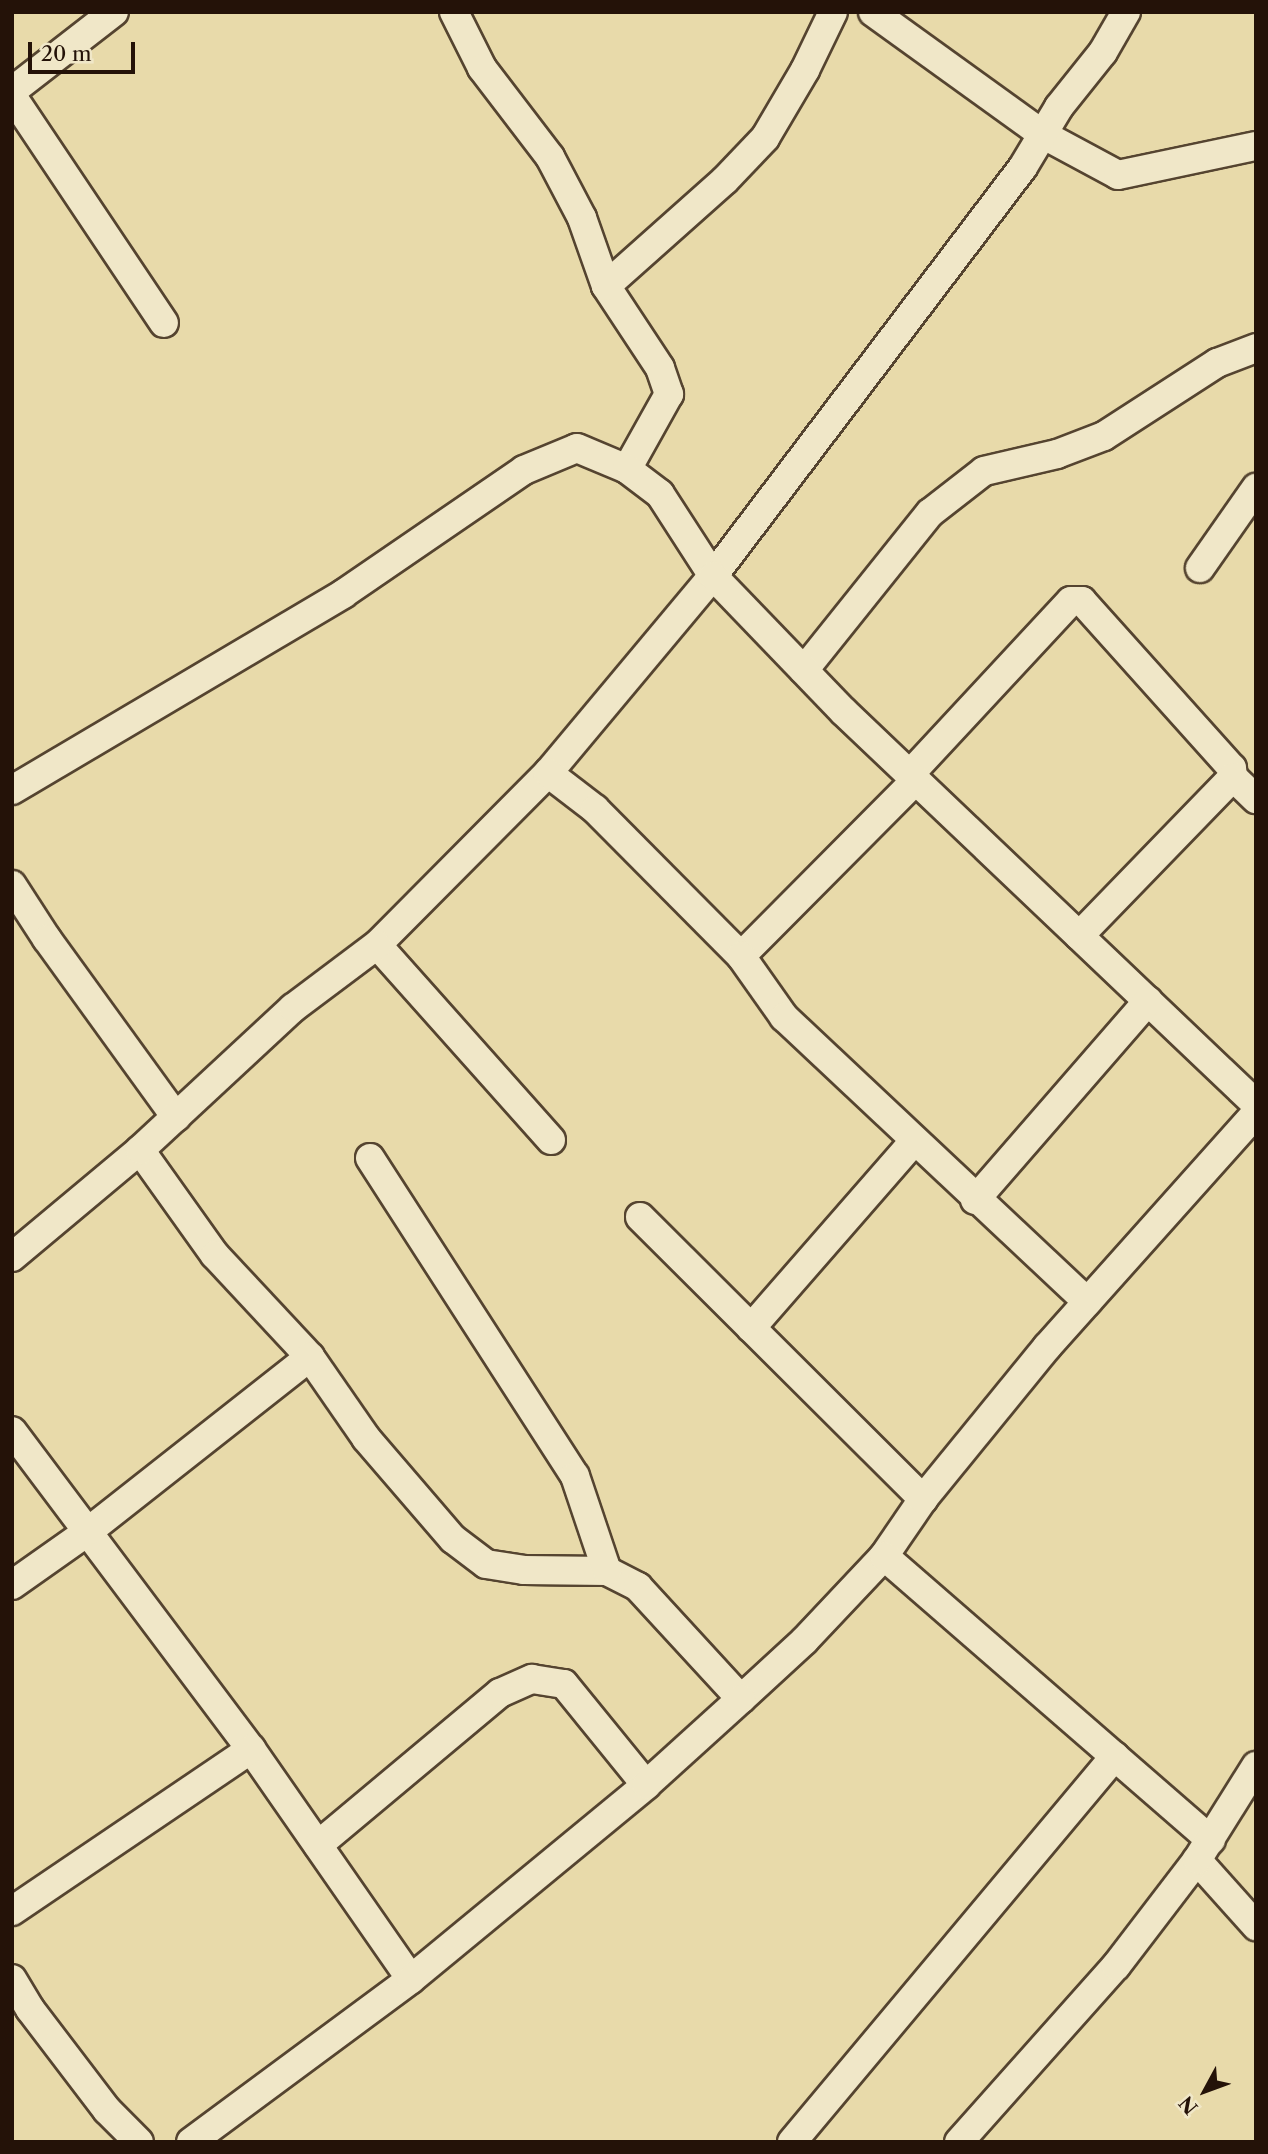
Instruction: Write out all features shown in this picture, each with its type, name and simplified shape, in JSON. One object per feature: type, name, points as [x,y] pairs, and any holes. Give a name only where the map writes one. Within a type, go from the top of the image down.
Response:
[{"type":"street","points":[[114,12],[12,93],[164,323]]},
{"type":"street","points":[[454,12],[482,68],[550,158],[582,218],[606,286],[660,368],[669,394],[627,469]]},
{"type":"street","points":[[606,286],[726,180],[765,138],[805,70],[833,12]]},
{"type":"street","points":[[873,12],[1042,134],[1118,175],[1256,146]]},
{"type":"street","points":[[12,1257],[140,1150],[293,1008],[377,945],[548,773],[713,576],[1023,167],[1042,134],[1103,52],[1126,12]]},
{"type":"street","points":[[804,670],[930,513],[984,471],[1057,454],[1104,436],[1217,363],[1256,348]]},
{"type":"street","points":[[12,790],[343,594],[524,470],[576,448],[627,469],[660,494],[713,576],[913,777],[1148,1001],[1254,1117],[1087,1302],[923,1499],[884,1556],[804,1641],[646,1785],[411,1979],[191,2142]]},
{"type":"street","points":[[1200,568],[1256,488]]},
{"type":"street","points":[[741,956],[913,777],[1071,601],[1082,601],[1232,768],[1233,777],[1256,799]]},
{"type":"street","points":[[548,773],[595,809],[741,956],[784,1017],[975,1200],[1087,1302]]},
{"type":"street","points":[[1079,936],[1233,777]]},
{"type":"street","points":[[12,886],[47,939],[176,1117]]},
{"type":"street","points":[[377,945],[551,1140]]},
{"type":"street","points":[[975,1200],[1148,1001]]},
{"type":"street","points":[[751,1328],[914,1142]]},
{"type":"street","points":[[140,1150],[215,1255],[310,1357],[366,1438],[453,1539],[486,1564],[524,1570],[607,1571],[638,1587],[741,1699]]},
{"type":"street","points":[[370,1158],[575,1476],[607,1571]]},
{"type":"street","points":[[640,1217],[923,1499]]},
{"type":"street","points":[[12,1585],[90,1530],[310,1357]]},
{"type":"street","points":[[12,1431],[90,1530],[251,1749],[411,1979]]},
{"type":"street","points":[[884,1556],[1115,1756],[1204,1849],[1256,1926]]},
{"type":"street","points":[[318,1845],[500,1693],[532,1679],[564,1684],[646,1785]]},
{"type":"street","points":[[12,1911],[251,1749]]},
{"type":"street","points":[[792,2142],[1115,1756]]},
{"type":"street","points":[[959,2142],[1116,1966],[1204,1849],[1256,1766]]},
{"type":"street","points":[[12,1979],[30,2009],[107,2110],[139,2142]]}]
